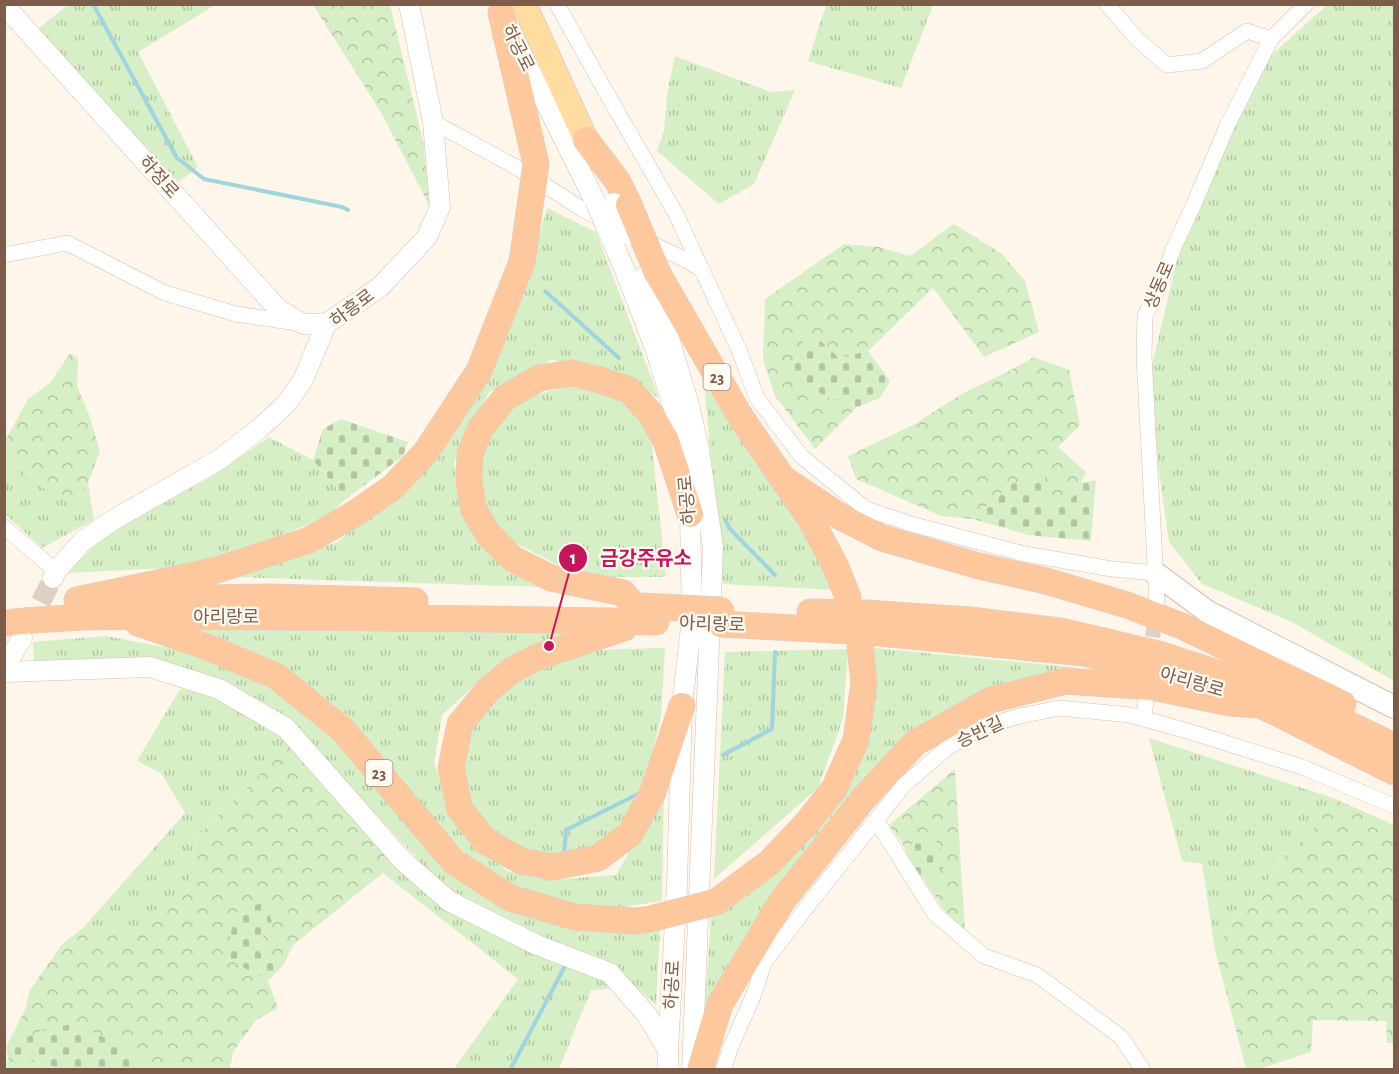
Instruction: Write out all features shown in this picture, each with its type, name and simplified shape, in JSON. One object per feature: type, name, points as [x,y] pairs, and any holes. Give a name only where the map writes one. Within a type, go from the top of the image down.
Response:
[{"type":"highway","points":[[77,600],[214,571],[309,540],[354,514],[393,487],[426,452],[478,371],[522,262],[536,164],[507,7]]},
{"type":"highway","name":"23","points":[[586,140],[618,182],[622,204],[643,274],[811,520],[835,565],[848,597]]},
{"type":"highway","points":[[682,706],[653,792],[630,834],[598,858],[553,867],[521,861],[485,841],[460,809],[451,768],[460,724],[488,690],[511,671],[537,657],[644,614],[623,593],[552,578],[522,564],[513,559],[488,534],[474,510],[469,482],[470,454],[480,429],[505,398],[539,378],[572,373],[629,390],[650,413],[666,441],[690,514]]},
{"type":"highway","points":[[782,478],[841,517],[882,538],[980,566],[1046,581],[1182,626],[1375,720],[1395,733]]},
{"type":"highway","name":"아리랑로","points":[[4,608],[77,600],[269,597],[721,617],[1084,653],[1227,691],[1395,772]]},
{"type":"highway","name":"아리랑로","points":[[721,617],[865,613],[970,620],[1060,631],[1162,655],[1261,687],[1395,746]]},
{"type":"highway","name":"아리랑로","points":[[13,631],[47,618],[118,616],[532,619],[644,614]]},
{"type":"highway","name":"23","points":[[118,616],[202,645],[276,676],[342,729],[454,862],[510,898],[575,917],[636,921],[650,920],[716,902],[770,862],[806,824],[834,789],[856,740],[864,683],[860,646]]},
{"type":"highway","points":[[700,1070],[720,1004],[782,901],[863,799],[915,743],[991,700],[1066,681],[1152,687],[1230,703],[1259,705]]},
{"type":"main road","name":"하공로","points":[[507,7],[586,140]]},
{"type":"main road","points":[[1155,573],[1208,612],[1395,707]]},
{"type":"street","name":"하흥로","points":[[55,574],[83,541],[113,520],[220,459],[259,429],[286,404],[303,380],[326,324],[380,286],[427,237],[440,207],[433,122],[409,4]]},
{"type":"street","points":[[557,4],[676,214],[740,350],[757,398],[801,456],[866,509],[911,524],[1025,554],[1112,569],[1155,573]]},
{"type":"street","points":[[1107,4],[1137,39],[1167,65],[1202,61],[1247,31],[1271,39]]},
{"type":"street","name":"상동로","points":[[1157,602],[1144,355],[1145,316],[1228,124],[1271,39],[1306,4]]},
{"type":"street","name":"하정로","points":[[4,5],[278,309],[303,324]]},
{"type":"street","name":"하공로","points":[[507,7],[595,201],[643,274],[669,339],[689,405],[699,450],[713,547],[692,1070]]},
{"type":"street","points":[[433,122],[516,167],[582,209],[701,269]]},
{"type":"street","points":[[4,255],[67,243],[165,293],[237,314],[303,324],[326,324]]},
{"type":"street","name":"하공로","points":[[643,274],[655,348],[679,425],[690,514],[692,619],[682,706],[677,884],[668,1070]]},
{"type":"street","points":[[4,527],[55,574]]},
{"type":"street","points":[[4,668],[13,631]]},
{"type":"street","points":[[4,672],[150,667],[219,688],[286,728],[403,861],[449,901],[537,945],[610,973],[647,1015],[668,1050]]},
{"type":"street","points":[[1144,719],[1146,699]]},
{"type":"street","name":"승반길","points":[[723,1070],[764,963],[904,784],[946,748],[985,726],[1059,708],[1130,715],[1302,767],[1395,806]]},
{"type":"street","points":[[876,820],[935,914],[984,956],[1037,975],[1121,1037],[1143,1070]]},
{"type":"green space","points":[[68,5],[211,5],[212,7],[138,52],[198,167],[179,182],[35,31]]},
{"type":"green space","points":[[313,5],[390,5],[423,141],[430,207],[382,114]]},
{"type":"green space","points":[[826,5],[933,5],[901,88],[808,61]]},
{"type":"green space","points":[[1327,5],[1394,5],[1394,681],[1292,622],[1202,584],[1169,542],[1147,387],[1180,247],[1265,61]]},
{"type":"green space","points":[[675,56],[771,92],[795,90],[754,184],[719,204],[657,151],[664,131],[667,94]]},
{"type":"green space","points":[[547,208],[596,232],[659,398],[608,371],[551,360],[489,392],[454,462],[474,539],[544,587],[230,577],[338,542],[457,430],[522,295]]},
{"type":"green space","points":[[954,224],[1001,253],[1025,281],[1039,332],[984,357],[933,288],[868,351],[839,358],[822,342],[826,397],[857,407],[815,449],[775,396],[763,359],[765,299],[844,244],[879,247],[910,256]]},
{"type":"green space","points":[[804,338],[822,342],[839,358],[868,351],[890,381],[880,398],[857,407],[826,397],[789,371]]},
{"type":"green space","points":[[70,353],[78,358],[77,386],[100,451],[88,483],[76,497],[50,492],[25,478],[22,468],[4,459],[5,441],[28,399],[51,382]]},
{"type":"green space","points":[[1034,357],[1069,370],[1080,425],[1058,447],[1086,472],[1075,497],[1065,504],[1045,503],[1045,476],[1011,484],[973,519],[941,516],[856,479],[848,456],[915,424],[963,393]]},
{"type":"green space","points":[[704,383],[808,539],[835,590],[723,584]]},
{"type":"green space","points":[[573,385],[625,402],[651,436],[666,577],[611,577],[556,564],[507,539],[483,503],[478,460],[489,430],[529,396]]},
{"type":"green space","points":[[341,419],[408,442],[403,456],[346,499],[313,460],[323,429]]},
{"type":"green space","points":[[269,437],[313,460],[346,499],[329,515],[247,550],[168,568],[66,573],[105,536],[216,474]]},
{"type":"green space","points":[[5,459],[76,497],[88,483],[94,520],[42,548],[5,514]]},
{"type":"green space","points":[[1045,476],[1045,503],[1068,502],[1074,496],[1080,483],[1096,480],[1091,541],[1028,535],[973,519],[1011,484]]},
{"type":"green space","points":[[202,630],[573,631],[500,662],[442,715],[434,763],[455,821],[507,871],[551,880],[616,875],[664,790],[662,901],[610,909],[531,895],[474,863],[347,715],[280,664]]},
{"type":"green space","points":[[106,636],[175,649],[254,675],[308,711],[463,878],[660,929],[656,1005],[605,960],[550,940],[442,885],[283,715],[225,682],[147,660],[34,661],[33,642]]},
{"type":"green space","points":[[665,648],[661,717],[645,781],[625,822],[587,851],[546,855],[497,839],[468,801],[463,753],[475,721],[517,681],[583,650]]},
{"type":"green space","points":[[874,648],[1079,668],[944,712],[875,773],[703,1032],[711,917],[779,871],[870,716]]},
{"type":"green space","points":[[848,649],[843,719],[818,788],[714,879],[725,652]]},
{"type":"green space","points":[[180,689],[204,691],[279,733],[290,745],[196,838],[189,889],[142,933],[83,928],[185,813],[161,773],[137,761]]},
{"type":"green space","points":[[1149,738],[1333,798],[1310,834],[1280,859],[1261,893],[1236,919],[1215,950],[1202,864],[1182,861]]},
{"type":"green space","points":[[290,745],[394,864],[293,945],[284,964],[267,962],[255,948],[272,921],[225,957],[268,981],[278,1008],[256,1020],[233,1052],[230,1069],[142,1069],[142,1065],[6,1047],[25,1010],[30,990],[63,943],[83,928],[142,933],[189,889],[196,838]]},
{"type":"green space","points":[[955,769],[965,931],[943,909],[923,878],[946,866],[936,840],[904,846],[889,825]]},
{"type":"green space","points":[[1333,798],[1394,825],[1394,1043],[1386,1043],[1387,1021],[1313,1020],[1311,1052],[1260,1069],[1246,1069],[1215,950],[1236,919],[1261,893],[1280,859],[1310,834]]},
{"type":"green space","points":[[936,840],[947,866],[923,878],[911,865],[904,846]]},
{"type":"green space","points":[[394,864],[468,922],[551,959],[603,978],[610,989],[591,990],[559,1069],[454,1069],[518,979],[383,873]]},
{"type":"green space","points":[[263,902],[272,921],[256,948],[267,962],[284,964],[268,981],[225,957],[236,913]]},
{"type":"green space","points":[[73,1024],[122,1045],[142,1065],[142,1069],[62,1069],[30,1059],[8,1058],[6,1047],[47,1028]]},
{"type":"green space","points":[[8,1058],[30,1059],[62,1069],[5,1070]]},
{"type":"waterway","points":[[93,4],[177,158],[204,179],[348,210]]},
{"type":"waterway","points":[[545,291],[619,358]]},
{"type":"waterway","points":[[725,520],[730,529],[775,575]]},
{"type":"waterway","points":[[723,755],[772,729],[775,652]]},
{"type":"waterway","points":[[564,853],[566,830],[640,793]]},
{"type":"waterway","points":[[510,1070],[564,968],[564,963]]},
{"type":"tunnel","points":[[27,629],[53,578]]},
{"type":"tunnel","points":[[1150,660],[1156,609]]},
{"type":"place","name":"금강주유소","points":[[549,646]]}]
